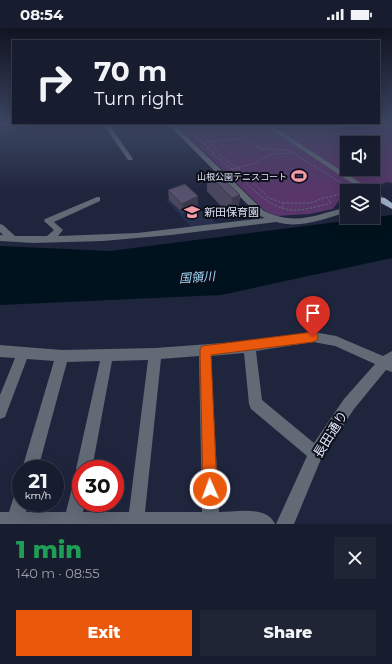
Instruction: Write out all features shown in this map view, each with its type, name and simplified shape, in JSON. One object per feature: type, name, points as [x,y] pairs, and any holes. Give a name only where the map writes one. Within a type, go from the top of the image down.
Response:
[{"type":"main road","points":[[382,200],[392,197]]},
{"type":"main road","points":[[382,200],[392,207]]},
{"type":"street","points":[[122,147],[130,159]]},
{"type":"street","points":[[194,147],[261,213],[273,220]]},
{"type":"street","points":[[302,147],[358,184]]},
{"type":"street","points":[[50,239],[59,230],[48,221],[97,198]]},
{"type":"street","points":[[1,232],[13,239],[108,238],[176,233],[273,220],[288,223],[299,223],[340,211]]},
{"type":"street","points":[[0,352],[62,356],[155,354],[249,346],[313,337],[336,341],[390,361]]},
{"type":"street","points":[[249,346],[256,404],[316,454]]},
{"type":"street","points":[[206,350],[211,520]]},
{"type":"street","points":[[0,412],[23,354]]},
{"type":"street","points":[[136,520],[155,354]]},
{"type":"street","points":[[86,460],[107,355]]},
{"type":"street","points":[[33,460],[62,356]]},
{"type":"street","name":"長田通り","points":[[285,524],[316,454],[349,404],[390,361]]},
{"type":"street","points":[[4,521],[12,511]]},
{"type":"street","points":[[73,521],[75,512]]},
{"type":"street","points":[[4,521],[136,520],[165,522],[260,520],[266,524]]},
{"type":"path","points":[[207,147],[269,203],[282,209],[309,209],[331,202],[326,198]]},
{"type":"path","points":[[214,147],[224,159],[238,168],[269,198],[283,203],[311,203],[346,193],[347,189],[345,185],[294,153],[288,150],[270,150],[260,149],[257,147]]},
{"type":"path","points":[[270,150],[272,154]]},
{"type":"path","points":[[232,170],[255,163],[272,154],[294,153]]},
{"type":"path","points":[[282,209],[283,203]]},
{"type":"shaded area","points":[[199,147],[340,147],[340,176],[380,176],[380,147],[392,147],[392,183],[387,182],[380,185],[340,184],[340,199],[333,209],[310,214],[277,216],[266,212]]},
{"type":"shaded area","name":"新田保育園","points":[[186,193],[218,225],[193,229],[166,200]]},
{"type":"water","name":"国領川","points":[[392,215],[392,258],[221,295],[0,305],[0,246],[110,251],[340,222],[340,224],[380,224],[380,217]]},
{"type":"building","points":[[215,171],[240,195],[232,198],[207,173]]},
{"type":"building","points":[[185,184],[198,196],[182,204],[168,190]]},
{"type":"place","name":"山根公園テニスコート","points":[[299,176]]},
{"type":"place","name":"新田保育園","points":[[192,212]]},
{"type":"route","points":[[210,489],[206,350],[237,348],[313,337]]}]
